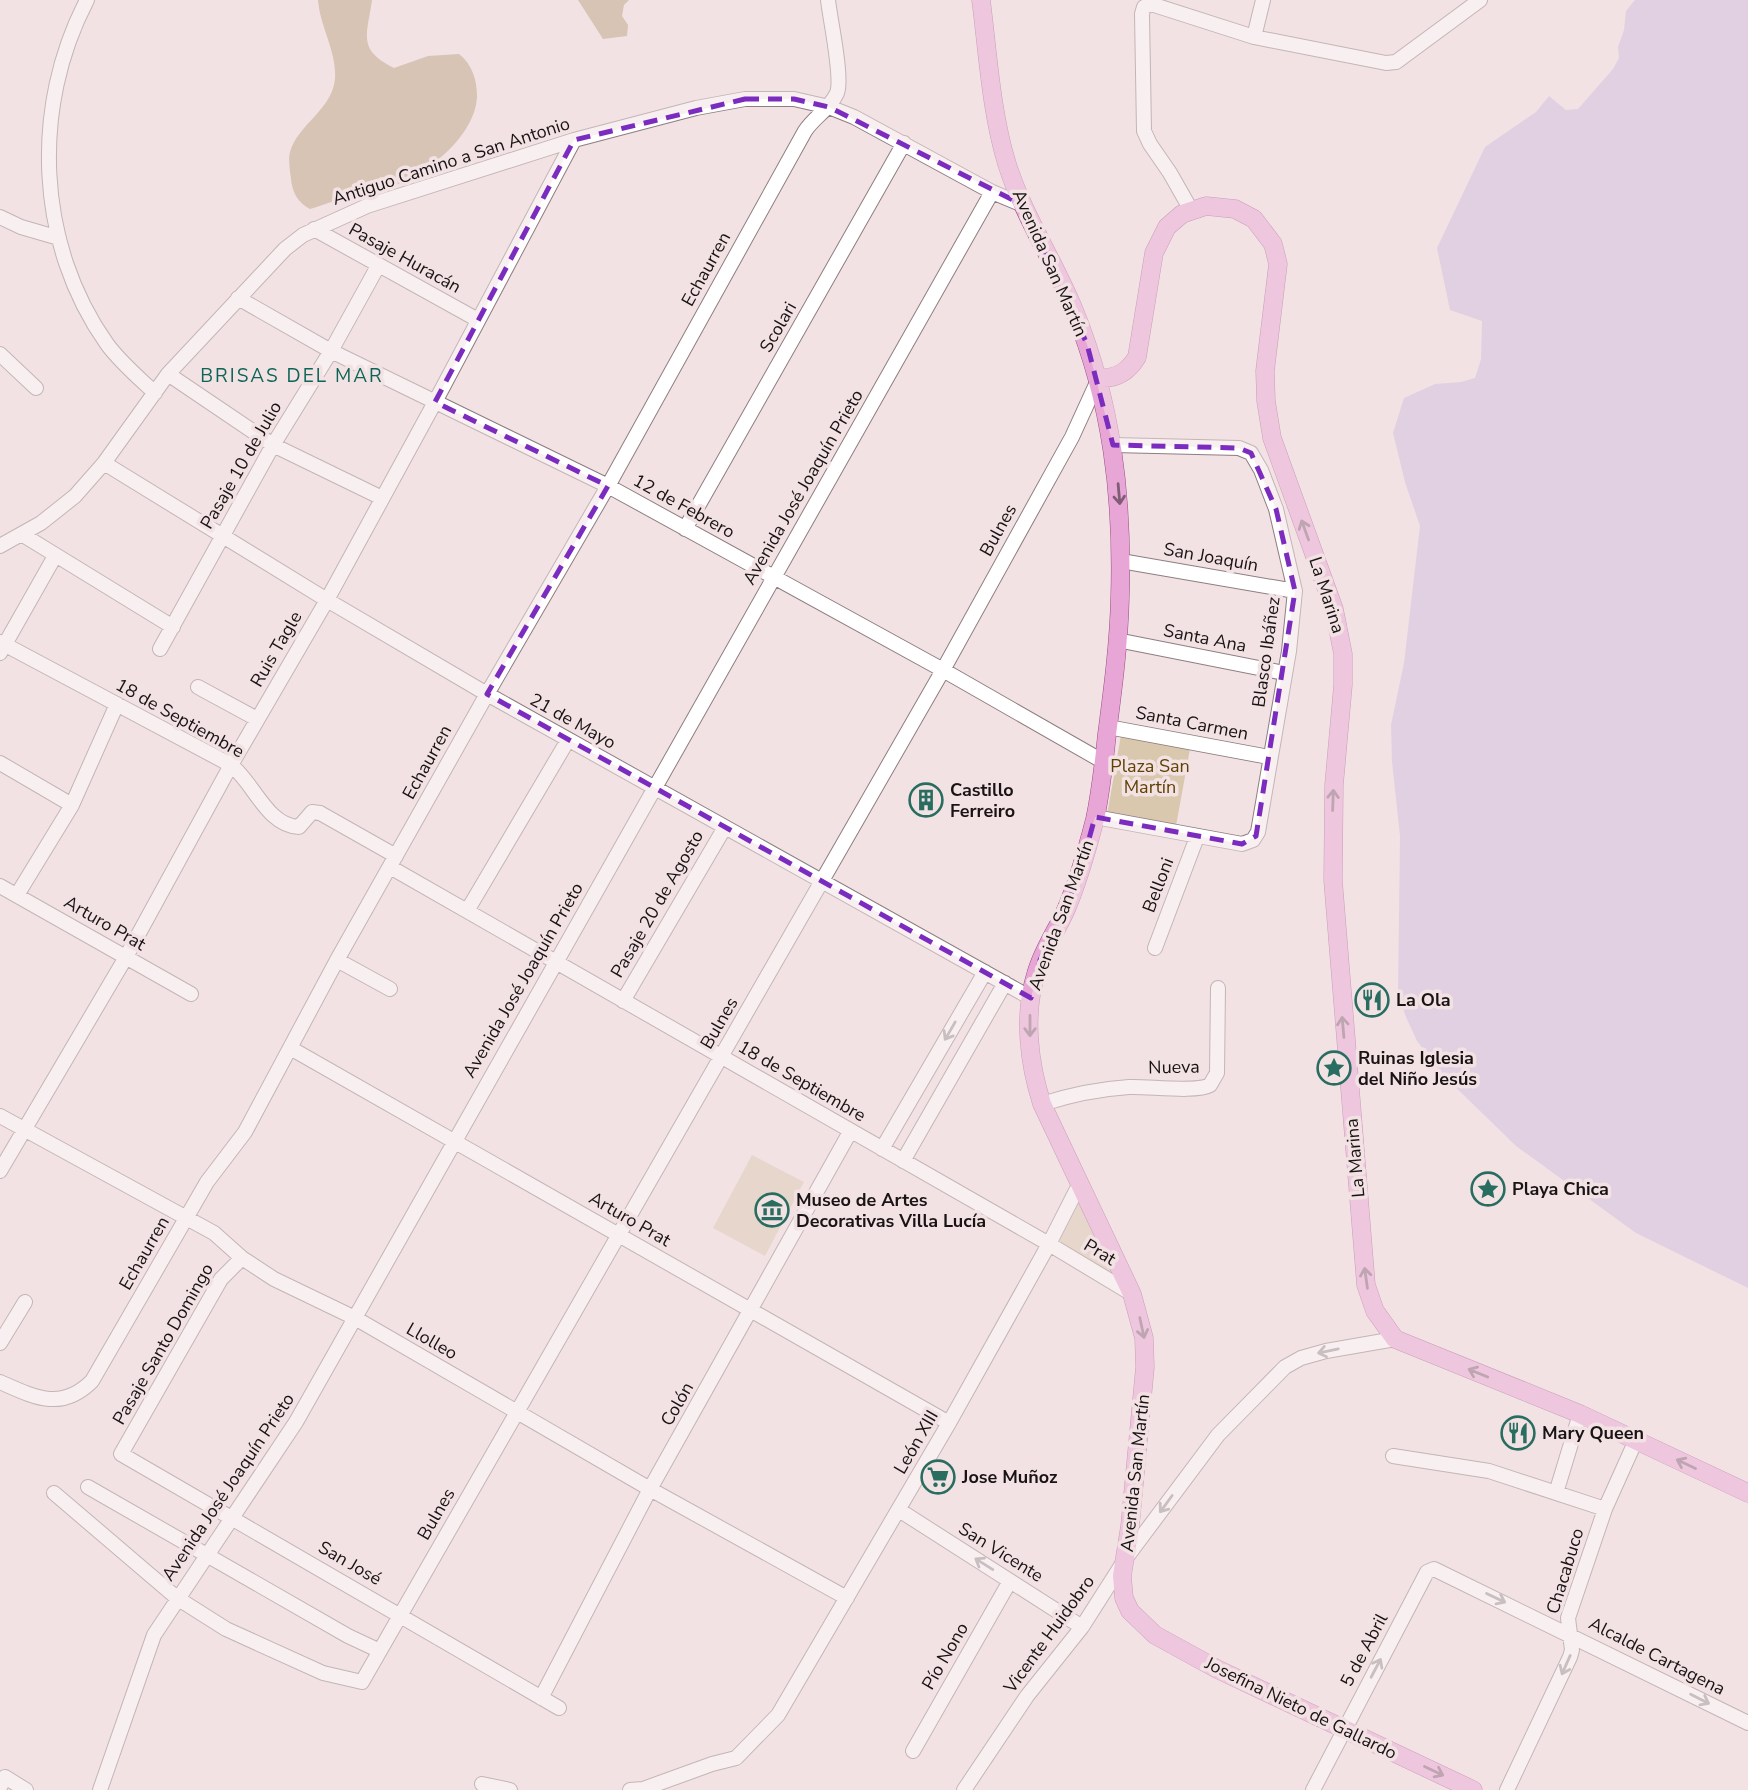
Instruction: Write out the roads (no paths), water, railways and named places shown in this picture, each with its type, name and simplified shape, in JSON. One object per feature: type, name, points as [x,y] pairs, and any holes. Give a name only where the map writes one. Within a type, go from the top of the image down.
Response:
[{"type":"main road","name":"Avenida San Martín","points":[[981,0],[998,125],[1008,166],[1023,205],[1060,277],[1099,378],[1113,445],[1119,493],[1121,561],[1118,640],[1104,762],[1095,817],[1078,879],[1040,960],[1031,998],[1031,1057],[1042,1104],[1132,1294],[1143,1331],[1145,1367],[1122,1587],[1126,1605],[1134,1618]]},
{"type":"main road","name":"La Marina","points":[[1191,210],[1214,205],[1245,213],[1268,234],[1278,264],[1265,371],[1266,401],[1272,438],[1334,610],[1341,638],[1343,677],[1332,836],[1335,924],[1366,1285],[1375,1311],[1395,1339]]},
{"type":"main road","points":[[1099,378],[1122,374],[1137,357],[1157,244],[1167,227],[1191,210]]},
{"type":"main road","points":[[1395,1339],[1580,1414],[1748,1493]]},
{"type":"main road","name":"Josefina Nieto de Gallardo","points":[[1134,1618],[1156,1635],[1217,1669],[1474,1790]]},
{"type":"street","points":[[87,0],[63,57],[52,106],[49,182],[59,238],[72,280],[108,346],[155,393]]},
{"type":"street","points":[[828,0],[838,75],[838,92],[829,107]]},
{"type":"street","points":[[1254,37],[1263,0]]},
{"type":"street","points":[[1191,210],[1144,131],[1142,10],[1151,4],[1254,37],[1374,63],[1396,62],[1480,0]]},
{"type":"street","name":"Antiguo Camino a San Antonio","points":[[0,546],[23,535],[59,510],[90,480],[168,374],[285,249],[314,229],[367,206],[574,140],[696,108],[733,101],[794,99],[829,107],[904,143],[992,192],[1023,205]]},
{"type":"street","name":"Echaurren","points":[[0,1382],[47,1400],[79,1392],[92,1381],[207,1182],[245,1132],[292,1049],[337,960],[608,486],[805,131],[811,122],[829,107]]},
{"type":"street","name":"Ruis Tagle","points":[[0,1171],[126,957],[231,765],[327,600],[574,140]]},
{"type":"street","name":"Scolari","points":[[685,529],[904,143]]},
{"type":"street","name":"Avenida José Joaquín Prieto","points":[[100,1790],[154,1635],[296,1422],[992,192]]},
{"type":"street","points":[[0,217],[21,227],[59,238]]},
{"type":"street","name":"Pasaje Huracán","points":[[314,229],[478,320]]},
{"type":"street","name":"Pasaje 10 de Julio","points":[[160,649],[222,534],[331,351],[378,266]]},
{"type":"street","name":"12 de Febrero","points":[[238,299],[331,351],[608,486],[943,670],[1104,762]]},
{"type":"street","points":[[0,354],[36,388]]},
{"type":"street","points":[[168,374],[273,445],[382,498]]},
{"type":"street","name":"Bulnes","points":[[177,1598],[226,1629],[323,1674],[362,1682],[824,882],[1072,436],[1099,378]]},
{"type":"street","name":"Blasco Ibáñez","points":[[1095,817],[1242,844],[1253,840],[1258,832],[1295,591],[1276,509],[1261,470],[1251,453],[1239,447],[1113,445]]},
{"type":"street","name":"21 de Mayo","points":[[104,463],[327,600],[487,694],[1031,998]]},
{"type":"street","points":[[23,535],[173,627]]},
{"type":"street","points":[[2,647],[55,556]]},
{"type":"street","name":"San Joaquín","points":[[1121,561],[1295,591]]},
{"type":"street","name":"Santa Ana","points":[[1118,640],[1284,673]]},
{"type":"street","name":"18 de Septiembre","points":[[2,647],[231,765],[249,783],[266,809],[282,822],[299,827],[312,813],[320,813],[467,911],[1049,1244]]},
{"type":"street","points":[[198,687],[257,719]]},
{"type":"street","points":[[17,895],[72,805],[117,704]]},
{"type":"street","name":"Santa Carmen","points":[[1108,727],[1269,757]]},
{"type":"street","points":[[467,911],[568,740]]},
{"type":"street","points":[[0,762],[72,805]]},
{"type":"street","name":"Pasaje 20 de Agosto","points":[[623,1001],[725,827]]},
{"type":"street","name":"Belloni","points":[[1154,948],[1197,837]]},
{"type":"street","name":"Arturo Prat","points":[[0,886],[191,994]]},
{"type":"street","points":[[337,960],[390,989]]},
{"type":"street","points":[[882,1149],[985,972]]},
{"type":"street","points":[[903,1161],[1005,983]]},
{"type":"street","name":"Nueva","points":[[1042,1104],[1106,1089],[1149,1087],[1196,1090],[1210,1085],[1217,1073],[1218,988]]},
{"type":"street","name":"Arturo Prat","points":[[292,1049],[949,1423]]},
{"type":"street","name":"Llolleo","points":[[0,1116],[214,1233],[242,1258],[274,1279],[355,1318],[650,1489],[847,1598]]},
{"type":"street","name":"Colón","points":[[541,1698],[650,1489],[850,1132]]},
{"type":"street","name":"León XIII","points":[[630,1790],[643,1789],[712,1764],[737,1758],[778,1715],[949,1423],[1080,1183]]},
{"type":"street","name":"Prat","points":[[1049,1244],[1132,1294]]},
{"type":"street","name":"Pasaje Santo Domingo","points":[[121,1454],[221,1279],[242,1258]]},
{"type":"street","points":[[0,1343],[25,1302]]},
{"type":"street","name":"Vicente Huidobro","points":[[964,1790],[1027,1696],[1082,1627],[1126,1558],[1217,1435],[1285,1367],[1301,1358],[1395,1339]]},
{"type":"street","points":[[1556,1493],[1580,1414]]},
{"type":"street","name":"Chacabuco","points":[[1507,1790],[1570,1657],[1572,1650],[1567,1618],[1605,1509],[1636,1440]]},
{"type":"street","name":"San José","points":[[121,1454],[559,1708]]},
{"type":"street","points":[[1393,1456],[1489,1471],[1605,1509]]},
{"type":"street","points":[[89,1487],[348,1636],[380,1651]]},
{"type":"street","points":[[54,1493],[177,1598]]},
{"type":"street","name":"San Vicente","points":[[899,1510],[1082,1627]]},
{"type":"street","name":"Alcalde Cartagena","points":[[1434,1569],[1748,1723]]},
{"type":"street","name":"5 de Abril","points":[[1313,1790],[1427,1572],[1434,1569]]},
{"type":"street","name":"Pío Nono","points":[[913,1751],[1010,1581]]},
{"type":"street","points":[[3,1782],[26,1790]]},
{"type":"street","points":[[482,1784],[510,1790]]},
{"type":"place","name":"Castillo Ferreiro","points":[[926,800]]},
{"type":"place","name":"La Ola","points":[[1372,1000]]},
{"type":"place","name":"Ruinas Iglesia del Niño Jesús","points":[[1334,1068]]},
{"type":"place","name":"Playa Chica","points":[[1488,1189]]},
{"type":"place","name":"Museo de Artes Decorativas Villa Lucía","points":[[772,1210]]},
{"type":"place","name":"Mary Queen","points":[[1518,1433]]},
{"type":"place","name":"Jose Muñoz","points":[[938,1477]]},
{"type":"district","name":"BRISAS DEL MAR","points":[[292,376]]},
{"type":"park label","name":"Plaza San Martín","points":[[1150,776]]}]
